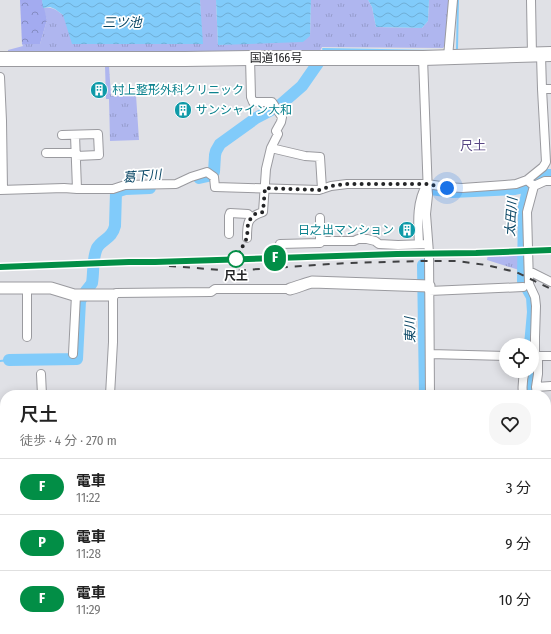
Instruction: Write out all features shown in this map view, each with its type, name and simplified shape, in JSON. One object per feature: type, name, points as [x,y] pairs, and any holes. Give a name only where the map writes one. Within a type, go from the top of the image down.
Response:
[{"type":"highway","name":"国道166号","points":[[0,59],[423,58],[541,55]]},
{"type":"street","points":[[448,57],[453,0]]},
{"type":"street","points":[[0,77],[2,121],[2,190],[64,188],[113,189],[124,185],[176,184],[191,177],[210,174],[215,186],[319,190],[331,186],[347,184],[427,184],[447,188],[462,188],[516,184],[527,180],[543,167],[546,162],[547,121],[542,89],[541,55],[531,0]]},
{"type":"street","points":[[247,238],[248,223],[251,218],[255,214],[263,212],[266,169],[271,148],[278,134],[276,131],[281,122],[282,116],[272,102],[253,102],[251,97],[250,58]]},
{"type":"street","points":[[423,58],[428,195],[426,214],[428,244],[427,287],[430,390]]},
{"type":"street","points":[[542,89],[551,89]]},
{"type":"street","points":[[46,154],[99,155],[98,134],[62,135]]},
{"type":"street","points":[[75,135],[77,189]]},
{"type":"street","points":[[271,148],[305,156],[320,157],[322,189]]},
{"type":"street","points":[[527,180],[534,186]]},
{"type":"street","points":[[534,186],[545,181],[551,181]]},
{"type":"street","points":[[419,244],[418,226],[420,200],[422,192],[427,184]]},
{"type":"street","points":[[534,186],[527,212],[529,284],[535,297],[536,306],[535,338]]},
{"type":"street","points":[[229,234],[230,213],[248,214],[251,218]]},
{"type":"street","points":[[320,218],[320,241]]},
{"type":"street","points":[[280,244],[320,243],[320,241],[354,241],[358,239],[374,241],[379,244],[428,244]]},
{"type":"street","points":[[529,271],[551,282]]},
{"type":"street","points":[[0,288],[52,288],[82,295],[113,295],[116,293],[290,289],[312,282],[427,287],[523,286]]},
{"type":"street","points":[[27,288],[27,337]]},
{"type":"street","points":[[73,354],[82,295]]},
{"type":"street","points":[[110,390],[113,295]]},
{"type":"street","points":[[430,354],[499,356]]},
{"type":"street","points":[[539,356],[551,356]]},
{"type":"street","points":[[41,374],[42,390]]},
{"type":"street","points":[[522,390],[524,378]]},
{"type":"street","points":[[536,390],[538,378]]},
{"type":"street","points":[[539,390],[551,386]]},
{"type":"street","points":[[0,444],[0,488]]},
{"type":"green space","points":[[20,0],[42,0],[47,20],[40,44],[22,44]]},
{"type":"green space","points":[[200,0],[216,0],[218,45],[310,36],[311,0],[368,0],[372,7],[376,27],[422,28],[428,21],[429,0],[449,0],[445,45],[443,48],[322,47],[319,53],[8,54],[8,50],[23,46],[22,44],[40,44],[47,20],[43,8],[54,9],[63,15],[202,44]]},
{"type":"green space","points":[[105,66],[109,66],[111,96],[136,95],[139,140],[110,141],[109,99],[106,99]]},
{"type":"green space","points":[[522,252],[519,270],[487,260],[488,253]]},
{"type":"water","name":"三ツ池","points":[[42,0],[200,0],[203,44],[72,44],[63,15],[50,7],[43,8]]},
{"type":"water","points":[[216,0],[311,0],[310,36],[303,42],[218,45]]},
{"type":"water","points":[[368,0],[429,0],[428,21],[422,28],[376,27],[372,7]]},
{"type":"waterway","name":"葛下川","points":[[457,49],[458,0]]},
{"type":"waterway","name":"葛下川","points":[[323,49],[438,51]]},
{"type":"waterway","name":"葛下川","points":[[199,178],[208,176],[214,172],[215,155],[220,144],[256,118],[279,106],[302,86],[318,63]]},
{"type":"waterway","name":"太田川","points":[[531,338],[533,312],[532,297],[523,281],[524,207],[529,186],[536,178],[551,175]]},
{"type":"waterway","name":"東川","points":[[431,189],[453,192],[515,189],[529,186]]},
{"type":"waterway","name":"葛下川","points":[[9,360],[77,359],[80,301],[92,283],[95,252],[99,245],[112,234],[114,230],[116,192],[125,189],[150,188]]},
{"type":"waterway","name":"東川","points":[[422,205],[423,241]]},
{"type":"waterway","name":"東川","points":[[423,265],[425,390]]},
{"type":"waterway","name":"葛下川","points":[[0,361],[9,360]]},
{"type":"waterway","name":"太田川","points":[[527,378],[528,390]]},
{"type":"railway","points":[[0,267],[551,250]]},
{"type":"railway","points":[[169,266],[244,270],[346,263],[457,261],[486,265],[516,272],[551,289]]},
{"type":"train","name":"F","points":[[0,267],[551,250]]},
{"type":"place","name":"村上整形外科クリニック","points":[[99,90]]},
{"type":"place","name":"サンシャイン大和","points":[[183,110]]},
{"type":"place","name":"日之出マンション","points":[[407,230]]},
{"type":"place","name":"尺土","points":[[236,259]]},
{"type":"district","name":"尺土","points":[[473,145]]},
{"type":"route","points":[[236,259],[247,238],[248,223],[255,214],[263,212],[265,188],[319,190],[331,186],[347,184],[427,184],[447,188]]}]
